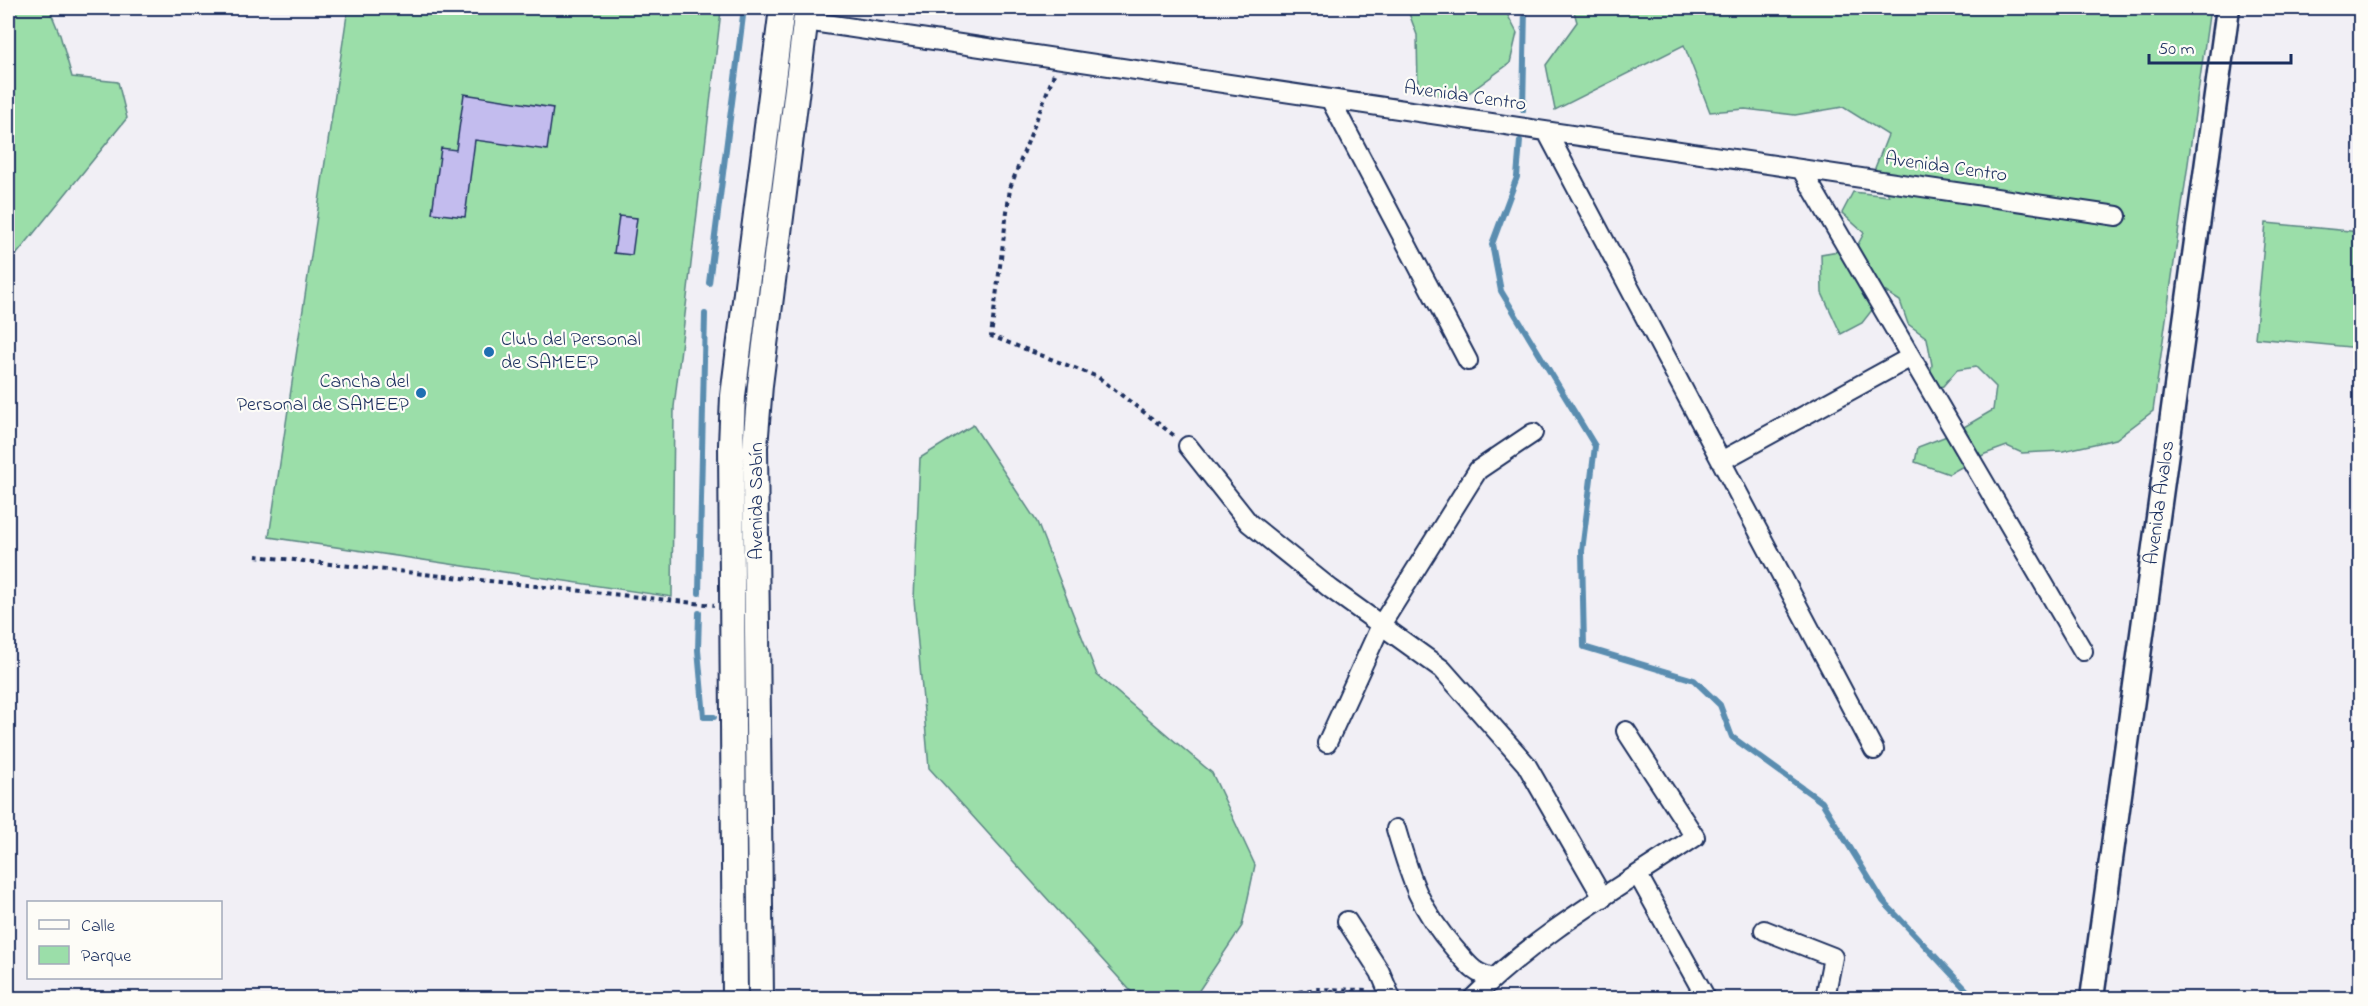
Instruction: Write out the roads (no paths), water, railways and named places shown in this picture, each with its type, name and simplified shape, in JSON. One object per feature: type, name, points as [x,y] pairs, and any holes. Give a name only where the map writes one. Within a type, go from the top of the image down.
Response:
[{"type":"main road","name":"Avenida Sabín","points":[[735,999],[731,445],[733,396],[782,8]]},
{"type":"main road","name":"Avenida Sabín","points":[[760,999],[755,447],[760,385],[806,14]]},
{"type":"street","name":"Avenida Ávalos","points":[[2091,999],[2228,8]]},
{"type":"street","name":"Avenida Centro","points":[[806,14],[1060,59],[2117,216]]},
{"type":"street","points":[[1330,99],[1468,361]]},
{"type":"street","points":[[1547,132],[1723,459],[1874,750]]},
{"type":"street","points":[[1801,169],[2083,651]]},
{"type":"street","points":[[1723,459],[1911,357]]},
{"type":"street","points":[[1327,743],[1381,625],[1478,470],[1533,433]]},
{"type":"street","points":[[1188,446],[1249,523],[1331,589],[1442,669],[1526,764],[1603,898]]},
{"type":"street","points":[[1474,998],[1493,978],[1554,928],[1695,837],[1626,731]]},
{"type":"street","points":[[1396,829],[1410,878],[1431,922],[1477,974],[1493,978]]},
{"type":"street","points":[[1638,875],[1706,999]]},
{"type":"street","points":[[1347,921],[1380,972],[1389,994]]},
{"type":"street","points":[[1764,930],[1833,957],[1825,999]]},
{"type":"waterway","points":[[709,283],[744,8]]},
{"type":"waterway","points":[[1523,110],[1525,8]]},
{"type":"waterway","points":[[1520,141],[1517,177],[1492,244],[1501,291],[1595,446],[1582,551],[1584,647],[1694,680],[1720,705],[1732,737],[1822,802],[1883,901],[1974,998]]},
{"type":"waterway","points":[[699,593],[705,314]]},
{"type":"waterway","points":[[699,613],[698,650],[704,717],[714,717]]},
{"type":"place","name":"Club del Personal de SAMEEP","points":[[489,352]]},
{"type":"place","name":"Cancha del Personal de SAMEEP","points":[[421,393]]}]
